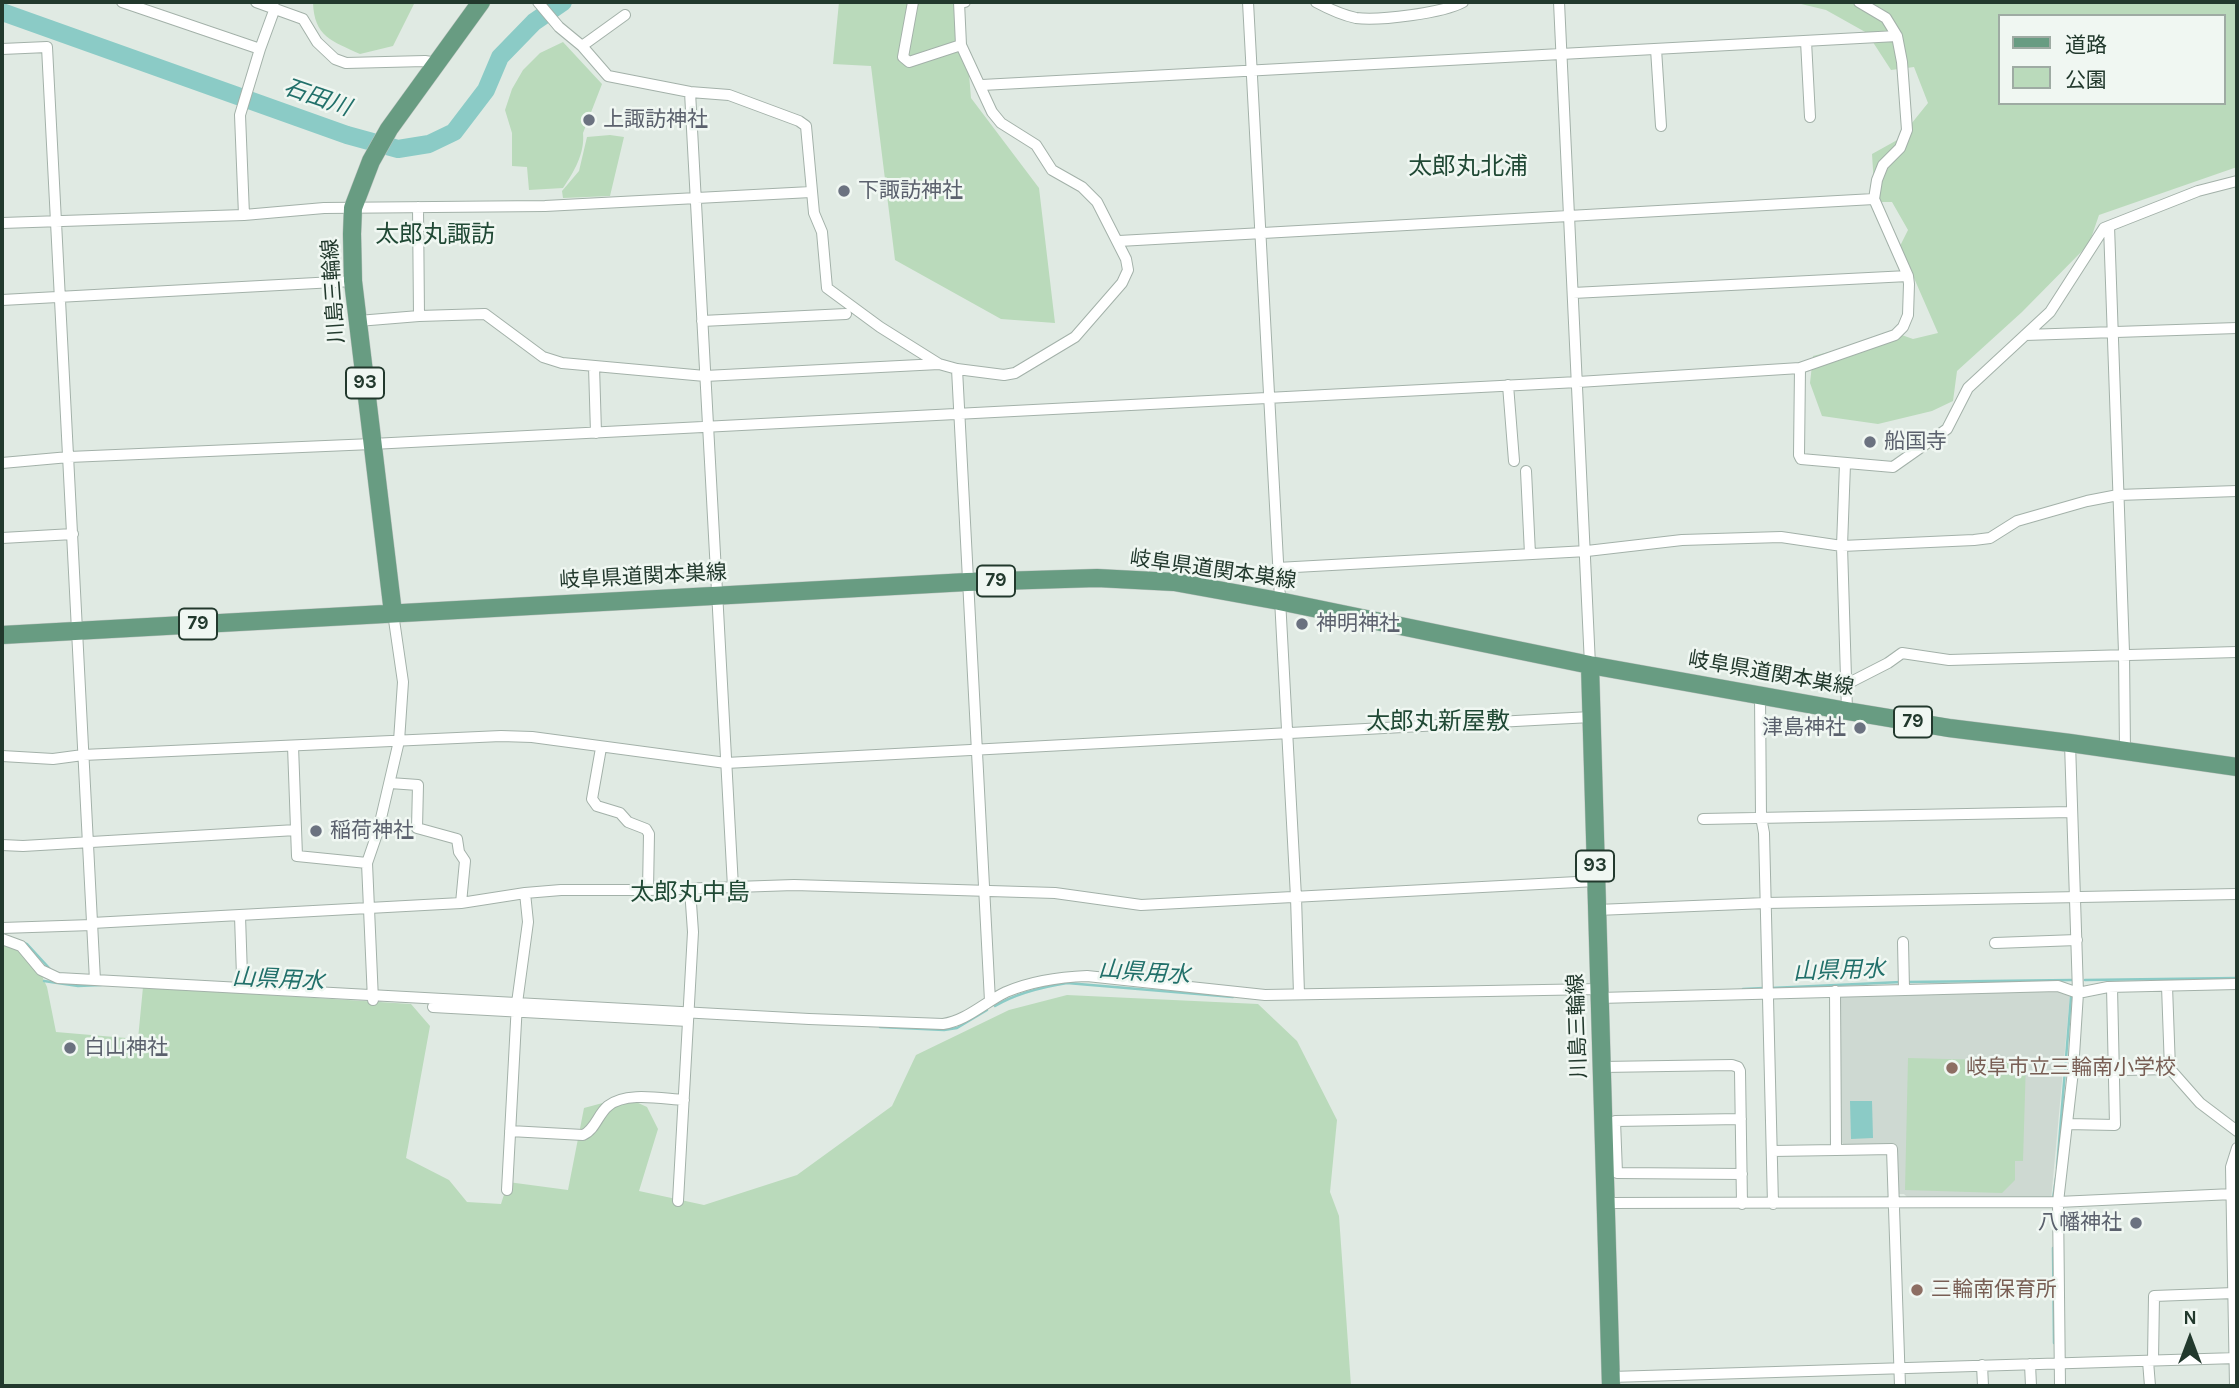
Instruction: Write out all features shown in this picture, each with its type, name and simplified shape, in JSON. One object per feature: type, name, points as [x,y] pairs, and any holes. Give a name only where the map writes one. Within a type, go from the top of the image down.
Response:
[{"type":"main road","name":"川島三輪線","points":[[393,612],[354,281],[354,208],[374,156],[389,129],[481,2]]},
{"type":"main road","name":"岐阜県道関本巣線","points":[[2,635],[967,582],[1144,579],[1279,601],[1590,665],[1950,728],[2237,767]]},
{"type":"main road","name":"川島三輪線","points":[[1590,665],[1611,1382]]},
{"type":"street","points":[[122,2],[260,49]]},
{"type":"street","points":[[256,2],[303,19],[317,42],[335,59],[345,63],[437,63]]},
{"type":"street","points":[[914,2],[903,57],[909,62],[961,45]]},
{"type":"street","points":[[542,6],[608,76],[690,92],[729,95],[806,126],[811,192],[814,213],[822,232],[827,288],[880,327],[939,364],[1004,375],[1015,373],[1075,337],[1122,283],[1128,270],[1119,241],[1097,202],[1082,187],[1052,170],[1036,145],[1001,123],[992,112],[982,85],[961,45],[959,2],[965,2]]},
{"type":"street","points":[[1248,2],[1299,994]]},
{"type":"street","points":[[1316,2],[1330,10],[1357,18],[1441,11],[1463,2]]},
{"type":"street","points":[[1559,2],[1587,551],[1590,665]]},
{"type":"street","points":[[2,463],[69,457],[596,433],[1800,368],[1895,335],[1903,327],[1908,314],[1908,275],[1874,199],[1883,165],[1900,148],[1907,130],[1902,62],[1897,36],[1886,18],[1859,2]]},
{"type":"street","points":[[244,215],[240,115],[275,8]]},
{"type":"street","points":[[582,46],[625,15]]},
{"type":"street","points":[[982,85],[1897,36]]},
{"type":"street","points":[[1807,41],[1810,117]]},
{"type":"street","points":[[2,49],[47,47],[95,980]]},
{"type":"street","points":[[1656,49],[1661,126]]},
{"type":"street","points":[[690,92],[733,887]]},
{"type":"street","points":[[1800,368],[1801,459],[1893,467],[1947,429],[1968,388],[2050,312],[2104,228],[2198,191],[2237,181]]},
{"type":"street","points":[[2,223],[244,215],[324,208],[545,206],[811,192]]},
{"type":"street","points":[[1119,241],[1874,199]]},
{"type":"street","points":[[418,207],[419,316]]},
{"type":"street","points":[[2109,226],[2125,751]]},
{"type":"street","points":[[1573,293],[1908,275]]},
{"type":"street","points":[[2,300],[354,281]]},
{"type":"street","points":[[358,321],[485,314],[543,358],[562,363],[705,376],[939,364]]},
{"type":"street","points":[[702,321],[845,314]]},
{"type":"street","points":[[2025,335],[2237,328]]},
{"type":"street","points":[[594,366],[596,433]]},
{"type":"street","points":[[957,369],[990,1001]]},
{"type":"street","points":[[1508,385],[1514,461]]},
{"type":"street","points":[[1845,464],[1842,546],[1847,710]]},
{"type":"street","points":[[1526,471],[1530,554]]},
{"type":"street","points":[[1277,568],[1587,551],[1682,540],[1782,537],[1842,546],[1990,538],[2017,521],[2118,495],[2237,491]]},
{"type":"street","points":[[2,538],[73,534]]},
{"type":"street","points":[[373,998],[367,863],[399,741],[403,682],[393,612]]},
{"type":"street","points":[[1846,685],[1902,653],[1949,660],[2237,652]]},
{"type":"street","points":[[1760,695],[1761,817],[1764,833],[1773,1204]]},
{"type":"street","points":[[2,756],[54,759],[83,755],[501,736],[532,737],[726,763],[1591,717]]},
{"type":"street","points":[[2060,1386],[2059,1202],[2078,993],[2070,743]]},
{"type":"street","points":[[293,746],[297,856],[367,863]]},
{"type":"street","points":[[601,748],[592,799],[597,806],[620,813],[628,822],[646,829],[649,834],[648,890]]},
{"type":"street","points":[[390,783],[418,785],[417,828],[457,839],[459,852],[465,861],[461,903]]},
{"type":"street","points":[[1703,819],[2072,812]]},
{"type":"street","points":[[2,845],[88,843],[296,830]]},
{"type":"street","points":[[2,928],[461,903],[561,890],[793,885],[1055,893],[1141,905],[1596,881]]},
{"type":"street","points":[[678,1201],[693,932],[690,889]]},
{"type":"street","points":[[507,1190],[517,1007],[528,922],[525,893]]},
{"type":"street","points":[[1597,910],[1766,903],[2237,894]]},
{"type":"street","points":[[240,916],[242,975]]},
{"type":"street","points":[[2,939],[21,946],[41,970],[58,978],[689,1016],[943,1024],[954,1023],[1007,992],[1052,979],[1087,976],[1230,992],[1299,994],[1599,993],[1767,988],[1835,991],[2058,986],[2078,993],[2112,987],[2237,984]]},
{"type":"street","points":[[1995,943],[2077,940]]},
{"type":"street","points":[[1903,942],[1904,989]]},
{"type":"street","points":[[2166,986],[2170,1069],[2200,1103],[2237,1131]]},
{"type":"street","points":[[2067,1124],[2115,1125],[2112,987]]},
{"type":"street","points":[[1835,991],[1836,1150]]},
{"type":"street","points":[[433,1007],[517,1007]]},
{"type":"street","points":[[1602,1067],[1738,1067],[1742,1203]]},
{"type":"street","points":[[2073,1071],[2170,1069]]},
{"type":"street","points":[[510,1131],[583,1135],[589,1132],[609,1105],[618,1100],[684,1100]]},
{"type":"street","points":[[1741,1119],[1615,1121],[1617,1173],[1742,1174]]},
{"type":"street","points":[[2235,1386],[2235,1192],[2231,1167],[2237,1148]]},
{"type":"street","points":[[1772,1151],[1892,1149],[1900,1386]]},
{"type":"street","points":[[1606,1203],[2059,1202],[2235,1192]]},
{"type":"street","points":[[2150,1386],[2154,1296],[2234,1293]]},
{"type":"street","points":[[1611,1382],[1899,1368],[2236,1358]]},
{"type":"street","points":[[2030,1364],[2031,1386]]},
{"type":"street","points":[[1982,1365],[1983,1386]]},
{"type":"shaded area","name":"岐阜市立三輪南小学校","points":[[2063,989],[2070,995],[2051,1200],[1908,1198],[1904,1194],[1898,1194],[1895,1145],[1844,1145],[1840,1140],[1840,993]]},
{"type":"green space","points":[[313,2],[415,2],[393,46],[360,54],[326,36],[317,23]]},
{"type":"green space","points":[[839,2],[963,2],[971,98],[1039,188],[1055,323],[1001,319],[895,260],[871,66],[833,64]]},
{"type":"green space","points":[[1793,2],[2237,2],[2237,167],[2099,215],[2089,244],[2022,312],[1957,371],[1953,401],[1932,411],[1878,424],[1822,416],[1810,383],[1813,356],[1899,334],[1913,339],[1938,333],[1900,246],[1908,230],[1892,202],[1875,202],[1872,154],[1899,139],[1928,103],[1914,67],[1891,70],[1867,33],[1826,10]]},
{"type":"green space","points":[[563,42],[602,84],[583,133],[578,162],[563,188],[529,190],[527,167],[512,166],[512,133],[505,110],[512,89],[523,70],[540,53]]},
{"type":"green space","points":[[587,137],[624,137],[610,196],[563,198],[562,191],[579,171]]},
{"type":"green space","points":[[2,932],[31,952],[47,987],[56,1032],[138,1039],[143,987],[411,1004],[430,1026],[406,1158],[449,1180],[467,1202],[501,1204],[508,1182],[568,1190],[584,1108],[625,1097],[647,1107],[658,1129],[639,1191],[704,1205],[797,1175],[892,1106],[916,1055],[1009,1010],[1067,995],[1258,1004],[1297,1041],[1337,1120],[1330,1192],[1339,1216],[1351,1386],[2,1386]]},
{"type":"green space","points":[[1908,1058],[2026,1061],[2023,1161],[2015,1161],[2015,1180],[2002,1193],[1905,1190]]},
{"type":"water","points":[[1850,1101],[1872,1101],[1873,1138],[1851,1139]]},
{"type":"waterway","name":"石田川","points":[[2,12],[347,135],[398,149],[429,144],[454,132],[486,90],[500,57],[534,22],[563,2]]},
{"type":"waterway","name":"山県用水","points":[[23,942],[50,969]]},
{"type":"waterway","name":"山県用水","points":[[2085,980],[2237,978]]},
{"type":"waterway","name":"山県用水","points":[[1907,982],[2072,980]]},
{"type":"waterway","name":"山県用水","points":[[44,981],[78,986],[101,985]]},
{"type":"waterway","name":"山県用水","points":[[1771,988],[1901,982]]},
{"type":"waterway","name":"山県用水","points":[[995,1006],[1030,991],[1067,983],[1233,997]]},
{"type":"waterway","name":"山県用水","points":[[1743,989],[1764,988]]},
{"type":"waterway","name":"山県用水","points":[[2057,1168],[2071,997]]},
{"type":"waterway","name":"山県用水","points":[[880,1027],[944,1030],[957,1028],[987,1010]]},
{"type":"waterway","name":"山県用水","points":[[2053,1199],[2056,1178]]},
{"type":"waterway","name":"山県用水","points":[[2053,1248],[2054,1343]]},
{"type":"place","name":"上諏訪神社","points":[[589,120]]},
{"type":"place","name":"下諏訪神社","points":[[844,191]]},
{"type":"place","name":"船国寺","points":[[1870,442]]},
{"type":"place","name":"神明神社","points":[[1302,624]]},
{"type":"place","name":"津島神社","points":[[1860,728]]},
{"type":"place","name":"稲荷神社","points":[[316,831]]},
{"type":"place","name":"白山神社","points":[[70,1048]]},
{"type":"place","name":"岐阜市立三輪南小学校","points":[[1952,1068]]},
{"type":"place","name":"八幡神社","points":[[2136,1223]]},
{"type":"place","name":"三輪南保育所","points":[[1917,1290]]},
{"type":"district","name":"太郎丸北浦","points":[[1468,167]]},
{"type":"district","name":"太郎丸諏訪","points":[[435,235]]},
{"type":"district","name":"太郎丸新屋敷","points":[[1438,722]]},
{"type":"district","name":"太郎丸中島","points":[[690,893]]}]
